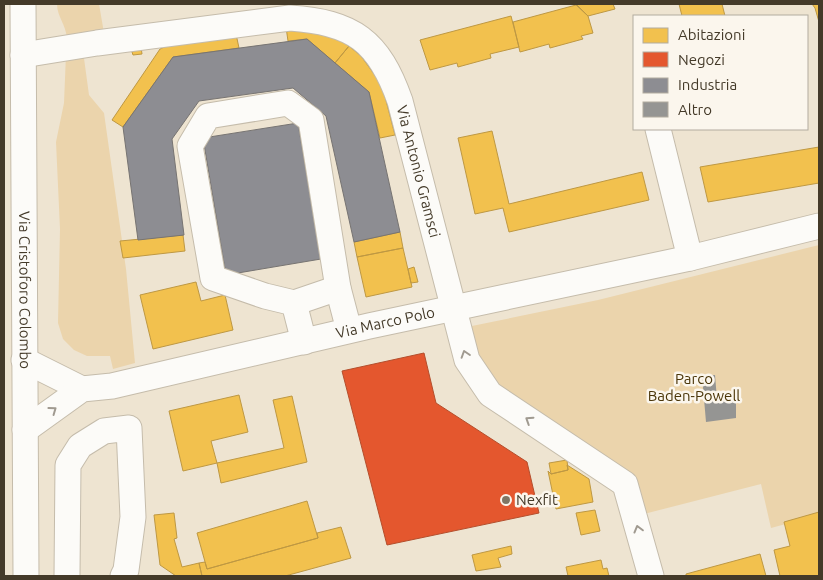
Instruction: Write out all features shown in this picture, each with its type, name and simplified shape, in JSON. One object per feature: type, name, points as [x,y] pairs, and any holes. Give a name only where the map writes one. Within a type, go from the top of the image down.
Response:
[{"type":"street","name":"Via Cristoforo Colombo","points":[[19,562],[25,430],[24,360],[14,301],[14,105],[23,56],[23,4]]},
{"type":"street","name":"Via Antonio Gramsci","points":[[23,56],[97,42],[290,18],[320,20],[348,30],[373,48],[390,73],[400,102],[451,308],[466,360],[490,394],[625,484],[651,576]]},
{"type":"street","points":[[338,288],[294,303],[265,296],[213,278],[190,146],[208,116],[288,102],[311,120],[338,288],[349,330]]},
{"type":"street","points":[[658,130],[690,258]]},
{"type":"street","name":"Via Marco Polo","points":[[25,430],[82,390],[112,386],[349,330],[690,258],[819,226]]},
{"type":"street","points":[[294,303],[304,342]]},
{"type":"street","points":[[24,360],[82,390]]},
{"type":"street","points":[[67,576],[68,466],[80,446],[104,431],[129,428],[133,518],[126,570],[123,576]]},
{"type":"green space","points":[[57,4],[99,4],[104,33],[67,39],[58,13]]},
{"type":"green space","points":[[83,51],[89,95],[104,113],[126,269],[135,363],[113,369],[110,356],[87,356],[74,350],[63,339],[58,323],[60,229],[56,142],[64,103],[66,54]]},
{"type":"green space","name":"Parco Baden-Powell","points":[[819,245],[819,515],[771,528],[761,484],[640,515],[638,504],[497,388],[483,370],[467,327],[598,300]]},
{"type":"building: Abitazioni","points":[[576,4],[613,4],[615,9],[588,16]]},
{"type":"building: Abitazioni","points":[[679,4],[722,4],[725,15],[682,15]]},
{"type":"building: Abitazioni","points":[[812,4],[819,4],[819,22],[815,8]]},
{"type":"building: Abitazioni","points":[[576,5],[588,16],[593,33],[581,36],[583,39],[550,48],[549,44],[520,52],[513,22]]},
{"type":"building: Abitazioni","points":[[511,16],[519,47],[490,54],[491,58],[458,67],[457,63],[430,70],[420,40]]},
{"type":"building: Abitazioni","points":[[286,27],[337,37],[349,46],[335,63],[307,39],[288,41]]},
{"type":"building: Abitazioni","points":[[236,34],[239,48],[173,57],[123,127],[112,120],[160,49],[173,43]]},
{"type":"building: Abitazioni","points":[[349,46],[361,56],[382,85],[395,135],[380,138],[369,92],[335,63]]},
{"type":"building: Abitazioni","points":[[141,47],[142,54],[133,55],[131,49]]},
{"type":"building: Abitazioni","points":[[492,131],[509,204],[642,172],[649,200],[509,232],[503,208],[475,214],[458,138]]},
{"type":"building: Abitazioni","points":[[819,147],[819,183],[708,202],[700,167]]},
{"type":"building: Abitazioni","points":[[400,232],[403,248],[357,257],[354,242]]},
{"type":"building: Abitazioni","points":[[183,235],[185,251],[123,258],[120,241]]},
{"type":"building: Abitazioni","points":[[403,248],[412,287],[366,297],[357,257]]},
{"type":"building: Abitazioni","points":[[414,267],[418,282],[411,283],[408,269]]},
{"type":"building: Abitazioni","points":[[196,282],[201,301],[225,295],[233,330],[153,349],[140,295]]},
{"type":"building: Abitazioni","points":[[239,395],[248,432],[211,441],[217,463],[183,471],[169,411]]},
{"type":"building: Abitazioni","points":[[292,396],[307,462],[221,483],[217,463],[284,448],[273,400]]},
{"type":"building: Abitazioni","points":[[567,460],[568,470],[551,474],[549,463]]},
{"type":"building: Abitazioni","points":[[567,465],[589,479],[593,502],[556,509],[548,471],[551,474],[568,470]]},
{"type":"building: Abitazioni","points":[[307,501],[318,538],[207,569],[197,533]]},
{"type":"building: Abitazioni","points":[[595,510],[600,531],[581,535],[576,513]]},
{"type":"building: Abitazioni","points":[[819,512],[819,576],[780,576],[774,550],[790,546],[784,522]]},
{"type":"building: Abitazioni","points":[[174,513],[177,538],[174,539],[182,567],[199,563],[202,576],[176,576],[160,565],[154,515]]},
{"type":"building: Abitazioni","points":[[341,527],[351,558],[285,576],[202,576],[199,563],[205,562],[207,569],[318,538],[317,533]]},
{"type":"building: Abitazioni","points":[[511,546],[512,554],[498,558],[501,567],[476,571],[472,555]]},
{"type":"building: Abitazioni","points":[[760,554],[766,576],[686,576],[686,574]]},
{"type":"building: Abitazioni","points":[[601,560],[603,569],[607,568],[609,576],[568,576],[566,567]]},
{"type":"building: Negozi","points":[[424,353],[436,403],[527,462],[539,513],[387,545],[342,371]]},
{"type":"building: Industria","points":[[307,39],[369,92],[400,232],[354,242],[326,116],[293,88],[199,101],[172,139],[184,235],[138,240],[123,127],[173,57]]},
{"type":"building: Industria","points":[[298,123],[321,259],[226,275],[203,138]]},
{"type":"building: Altro","points":[[715,375],[717,399],[736,396],[736,418],[706,422],[702,376]]},
{"type":"place","name":"Nexfit","points":[[506,500]]}]
